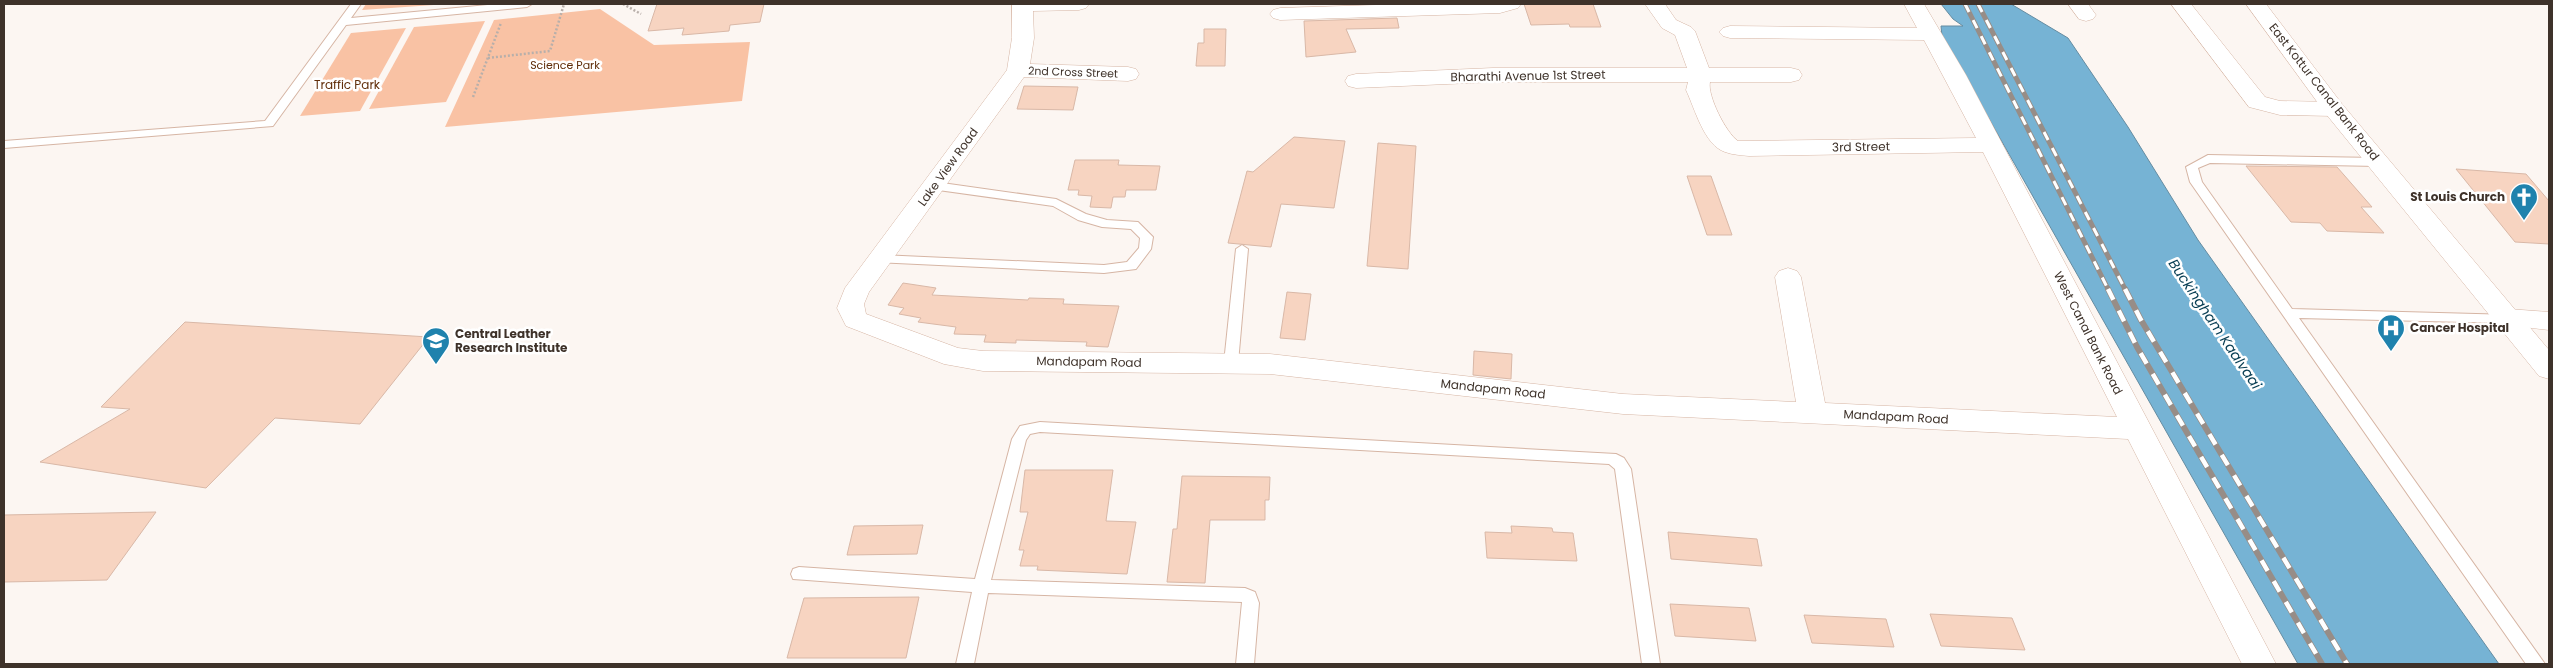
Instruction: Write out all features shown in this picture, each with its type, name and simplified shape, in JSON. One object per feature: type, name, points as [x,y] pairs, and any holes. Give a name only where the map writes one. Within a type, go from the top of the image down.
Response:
[{"type":"street","points":[[1022,5],[1080,4]]},
{"type":"street","points":[[1280,14],[1507,7],[1511,4]]},
{"type":"street","points":[[1655,4],[1668,24],[1684,31],[1700,75]]},
{"type":"street","points":[[2181,4],[2257,102],[2271,107],[2334,109]]},
{"type":"street","name":"East Kottur Canal Bank Road","points":[[2256,4],[2334,109],[2549,369]]},
{"type":"street","name":"Lake View Road","points":[[856,320],[850,313],[850,302],[1018,70],[1023,38],[1022,5]]},
{"type":"street","points":[[1815,19],[1922,18]]},
{"type":"street","points":[[1730,32],[1905,35],[1922,18]]},
{"type":"street","name":"West Canal Bank Road","points":[[1922,18],[1991,145],[2259,664]]},
{"type":"street","name":"2nd Cross Street","points":[[1018,70],[1128,74]]},
{"type":"street","name":"Bharathi Avenue 1st Street","points":[[1356,81],[1493,75],[1791,75]]},
{"type":"street","name":"3rd Street","points":[[1700,75],[1697,90],[1720,140],[1732,147],[1749,149],[1991,145]]},
{"type":"street","points":[[1788,277],[1812,413]]},
{"type":"street","points":[[2508,318],[2549,321]]},
{"type":"street","name":"Mandapam Road","points":[[856,320],[954,357],[966,359],[1270,364],[1623,404],[2137,429]]},
{"type":"lane","points":[[4,145],[268,124],[356,4]]},
{"type":"lane","points":[[343,22],[527,4]]},
{"type":"lane","points":[[2378,162],[2208,159],[2192,167],[2196,182],[2536,664]]},
{"type":"lane","points":[[880,259],[1104,269],[1131,266],[1145,249],[1147,237],[1134,225],[1106,224],[1082,217],[1056,203],[935,186]]},
{"type":"lane","points":[[1231,363],[1242,249]]},
{"type":"lane","points":[[2288,312],[2508,318]]},
{"type":"lane","points":[[965,664],[981,586],[1019,440],[1025,430],[1032,427],[1611,458],[1620,462],[1623,469],[1651,664]]},
{"type":"lane","points":[[799,574],[981,586],[1245,595],[1249,597],[1250,603],[1245,664]]},
{"type":"path","points":[[488,58],[550,51],[564,4]]},
{"type":"path","points":[[623,4],[641,14]]},
{"type":"path","points":[[474,97],[508,6]]},
{"type":"green space","points":[[366,4],[448,4],[362,10]]},
{"type":"green space","name":"Science Park","points":[[600,9],[654,45],[750,42],[742,101],[445,127],[494,20]]},
{"type":"green space","points":[[485,21],[446,102],[369,109],[414,27]]},
{"type":"green space","name":"Traffic Park","points":[[406,28],[360,111],[300,116],[351,33]]},
{"type":"water","name":"Buckingham Kaalvaai","points":[[1941,4],[2011,4],[2068,38],[2128,127],[2198,240],[2499,664],[2298,664],[1942,36],[1941,26],[1963,26],[1953,19]]},
{"type":"building","points":[[657,4],[764,4],[760,22],[730,25],[729,31],[682,35],[684,28],[648,31]]},
{"type":"building","points":[[1524,4],[1593,4],[1601,27],[1570,27],[1569,24],[1531,25]]},
{"type":"building","points":[[1397,18],[1399,28],[1346,29],[1356,52],[1306,57],[1304,21]]},
{"type":"building","points":[[1204,29],[1226,29],[1225,66],[1196,66],[1198,43],[1204,43]]},
{"type":"building","points":[[1024,86],[1078,87],[1073,110],[1017,109]]},
{"type":"building","points":[[1294,137],[1345,141],[1334,208],[1281,204],[1271,247],[1228,243],[1247,171],[1253,172]]},
{"type":"building","points":[[1378,143],[1416,146],[1408,269],[1367,266]]},
{"type":"building","points":[[1075,160],[1119,160],[1118,165],[1160,166],[1156,190],[1126,190],[1125,197],[1113,197],[1111,208],[1090,207],[1092,196],[1078,195],[1079,190],[1068,190]]},
{"type":"building","points":[[2246,166],[2337,167],[2372,207],[2361,207],[2384,233],[2327,231],[2320,223],[2291,222]]},
{"type":"building","name":"St Louis Church","points":[[2456,169],[2526,174],[2549,201],[2549,244],[2515,242]]},
{"type":"building","points":[[1687,176],[1711,176],[1732,235],[1707,235]]},
{"type":"building","points":[[903,283],[936,288],[932,295],[1028,300],[1029,298],[1064,299],[1063,304],[1119,306],[1108,347],[1086,346],[1087,342],[1016,340],[1016,343],[984,342],[986,335],[954,334],[956,327],[918,322],[921,318],[899,314],[904,308],[888,305]]},
{"type":"building","points":[[1287,292],[1311,294],[1305,340],[1280,338]]},
{"type":"building","points":[[185,322],[429,337],[360,424],[275,418],[206,488],[40,462],[130,409],[101,407]]},
{"type":"building","points":[[1474,351],[1512,354],[1511,379],[1473,375]]},
{"type":"building","points":[[1025,470],[1113,470],[1106,521],[1136,522],[1127,574],[1037,570],[1038,566],[1020,566],[1024,550],[1019,550],[1028,512],[1020,512]]},
{"type":"building","points":[[1182,476],[1270,477],[1269,500],[1265,500],[1265,520],[1210,520],[1205,583],[1167,582],[1173,529],[1177,529]]},
{"type":"building","points":[[156,512],[107,580],[4,582],[4,515]]},
{"type":"building","points":[[923,525],[917,554],[847,555],[854,526]]},
{"type":"building","points":[[1511,526],[1552,528],[1553,532],[1573,533],[1577,561],[1487,558],[1485,532],[1512,533]]},
{"type":"building","points":[[1668,532],[1757,539],[1762,566],[1671,559]]},
{"type":"building","points":[[919,597],[906,658],[787,658],[804,598]]},
{"type":"building","points":[[1670,604],[1749,608],[1756,641],[1675,636]]},
{"type":"building","points":[[1930,614],[2012,618],[2025,650],[1941,646]]},
{"type":"building","points":[[1804,615],[1886,619],[1894,647],[1812,643]]},
{"type":"railway","points":[[1965,4],[2109,291]]},
{"type":"railway","points":[[1978,4],[2126,291]]},
{"type":"railway","points":[[2125,289],[2141,320],[2347,664]]},
{"type":"railway","points":[[2109,291],[2137,347],[2322,664]]},
{"type":"place","name":"St Louis Church","points":[[2524,221]]},
{"type":"place","name":"Cancer Hospital","points":[[2391,352]]},
{"type":"place","name":"Central Leather Research Institute","points":[[436,365]]}]
